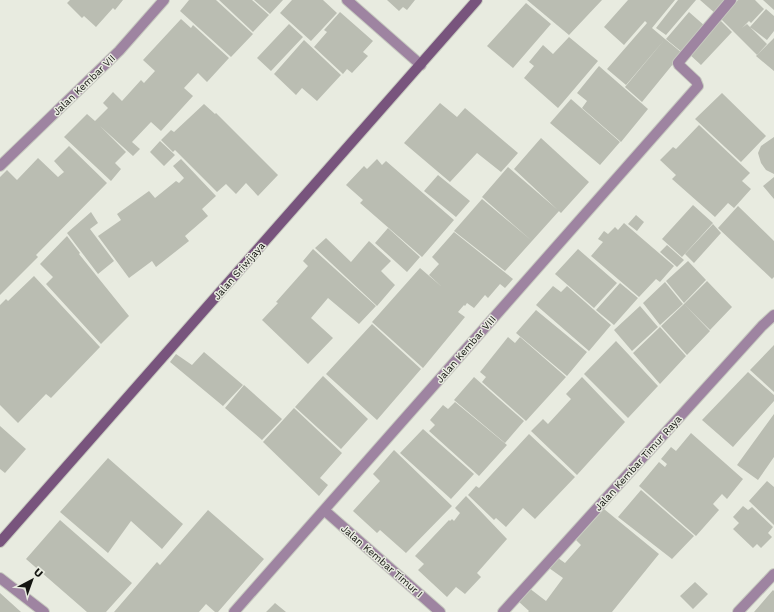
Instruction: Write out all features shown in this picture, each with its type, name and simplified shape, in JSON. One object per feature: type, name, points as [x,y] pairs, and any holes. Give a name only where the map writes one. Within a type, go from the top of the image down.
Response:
[{"type":"main road","name":"Jalan Sriwijaya","points":[[0,542],[477,0]]},
{"type":"street","name":"Jalan Kembar VII","points":[[0,166],[119,51],[164,0]]},
{"type":"street","points":[[347,0],[421,65]]},
{"type":"street","name":"Jalan Kembar VIII","points":[[234,612],[698,86],[696,81],[678,63],[731,0]]},
{"type":"street","name":"Jalan Kembar Timur Raya","points":[[503,612],[762,326],[774,315]]},
{"type":"street","name":"Jalan Kembar Timur I","points":[[324,510],[440,612]]},
{"type":"street","points":[[738,612],[774,574]]},
{"type":"street","points":[[0,578],[44,612]]},
{"type":"building","points":[[70,0],[123,0],[115,10],[113,8],[96,27],[84,16],[82,18],[67,3]]},
{"type":"building","points":[[189,0],[216,0],[253,34],[231,57],[180,11]]},
{"type":"building","points":[[219,0],[252,0],[269,15],[253,32]]},
{"type":"building","points":[[254,0],[283,0],[270,14]]},
{"type":"building","points":[[292,0],[323,0],[337,13],[311,41],[280,13]]},
{"type":"building","points":[[387,0],[415,0],[407,10],[403,7],[399,11]]},
{"type":"building","points":[[527,0],[602,0],[569,35]]},
{"type":"building","points":[[628,0],[675,0],[652,28],[665,39],[626,85],[607,69],[647,23],[645,21],[624,45],[604,27]]},
{"type":"building","points":[[678,0],[696,0],[666,35],[656,28]]},
{"type":"building","points":[[700,0],[728,0],[716,14]]},
{"type":"building","points":[[738,0],[755,0],[764,9],[751,23],[733,5]]},
{"type":"building","points":[[763,0],[774,0],[774,10]]},
{"type":"building","points":[[526,3],[551,24],[513,68],[487,46]]},
{"type":"building","points":[[733,5],[749,21],[742,28],[747,24],[767,44],[757,55],[720,18]]},
{"type":"building","points":[[766,9],[774,16],[774,31],[767,40],[750,27]]},
{"type":"building","points":[[340,12],[373,41],[363,52],[368,56],[352,73],[347,69],[343,74],[314,47],[327,32],[324,30]]},
{"type":"building","points":[[689,12],[705,26],[683,53],[666,39]]},
{"type":"building","points":[[181,19],[191,28],[193,25],[229,58],[207,82],[198,73],[184,88],[193,96],[161,131],[151,122],[132,142],[140,149],[133,156],[100,126],[126,152],[115,163],[121,169],[111,181],[64,137],[87,114],[95,121],[108,108],[103,103],[113,92],[122,101],[141,80],[144,83],[155,71],[143,60]]},
{"type":"building","points":[[719,19],[732,32],[701,65],[688,53]]},
{"type":"building","points":[[289,24],[303,37],[271,71],[257,58]]},
{"type":"building","points":[[569,37],[598,61],[558,108],[524,78],[534,66],[529,62],[543,45],[553,54]]},
{"type":"building","points":[[774,38],[774,71],[756,56]]},
{"type":"building","points":[[665,39],[682,53],[642,102],[625,87]]},
{"type":"building","points":[[304,40],[341,75],[317,101],[302,88],[296,95],[274,74]]},
{"type":"building","points":[[599,66],[648,109],[621,142],[582,108],[587,101],[577,93]]},
{"type":"building","points":[[722,93],[766,136],[741,162],[695,119]]},
{"type":"building","points":[[571,99],[620,142],[600,165],[550,123]]},
{"type":"building","points":[[440,103],[457,117],[465,108],[518,153],[501,172],[477,153],[450,182],[404,143]]},
{"type":"building","points":[[204,104],[215,114],[216,113],[278,175],[258,196],[246,183],[236,194],[226,184],[217,192],[175,150],[173,152],[161,140],[171,130],[174,132]]},
{"type":"building","points":[[699,125],[750,173],[742,181],[751,189],[734,208],[728,203],[715,217],[672,179],[676,175],[660,160],[673,147],[676,149]]},
{"type":"building","points":[[774,137],[774,174],[766,170],[761,163],[758,153],[761,146]]},
{"type":"building","points":[[541,138],[589,182],[561,213],[514,169]]},
{"type":"building","points":[[160,141],[175,155],[164,166],[150,152]]},
{"type":"building","points":[[69,146],[107,183],[36,255],[38,257],[0,295],[0,177],[7,170],[17,180],[38,158],[58,177],[64,172],[54,161]]},
{"type":"building","points":[[181,159],[216,196],[202,209],[208,216],[185,236],[189,241],[156,267],[152,261],[129,278],[98,236],[121,220],[117,214],[149,191],[155,198],[176,181],[179,183],[184,178],[173,166]]},
{"type":"building","points":[[377,159],[382,165],[386,161],[454,220],[422,257],[360,203],[363,200],[346,185],[364,166],[367,169]]},
{"type":"building","points":[[508,167],[559,211],[532,241],[482,197]]},
{"type":"building","points":[[438,175],[470,201],[456,217],[424,191]]},
{"type":"building","points":[[774,177],[774,199],[763,186]]},
{"type":"building","points":[[482,199],[532,241],[505,271],[454,231]]},
{"type":"building","points":[[693,205],[713,223],[682,257],[662,239]]},
{"type":"building","points":[[738,206],[774,241],[774,277],[772,279],[718,228]]},
{"type":"building","points":[[91,212],[98,223],[90,229],[114,261],[98,274],[67,233]]},
{"type":"building","points":[[636,215],[644,222],[637,231],[628,224]]},
{"type":"building","points":[[624,223],[674,266],[660,282],[656,279],[639,297],[591,256],[603,242],[598,239],[604,231],[608,234],[615,227],[618,230]]},
{"type":"building","points":[[713,224],[721,233],[694,263],[685,254]]},
{"type":"building","points":[[388,228],[420,257],[407,272],[375,243]]},
{"type":"building","points":[[454,232],[513,279],[505,288],[500,284],[488,298],[485,295],[474,308],[467,303],[465,306],[464,305],[458,312],[465,317],[423,368],[372,322],[420,268],[442,287],[429,275],[439,264],[432,257]]},
{"type":"building","points":[[67,236],[80,253],[79,254],[129,316],[101,344],[46,284],[53,277],[40,264]]},
{"type":"building","points":[[326,238],[351,262],[369,241],[391,261],[381,271],[395,285],[377,306],[315,248]]},
{"type":"building","points":[[667,245],[684,260],[677,267],[660,252]]},
{"type":"building","points":[[313,249],[376,306],[359,324],[328,298],[311,318],[333,338],[308,364],[262,320],[308,266],[303,261]]},
{"type":"building","points":[[578,249],[617,283],[594,308],[555,274]]},
{"type":"building","points":[[688,261],[706,280],[684,303],[666,281]]},
{"type":"building","points":[[34,276],[100,347],[51,398],[46,394],[18,423],[0,405],[0,305],[6,299],[8,301]]},
{"type":"building","points":[[707,281],[732,307],[710,330],[684,304]]},
{"type":"building","points":[[665,282],[683,304],[660,325],[643,303]]},
{"type":"building","points":[[620,283],[638,298],[614,325],[596,310]]},
{"type":"building","points":[[553,286],[561,292],[567,286],[611,325],[589,351],[536,305]]},
{"type":"building","points":[[684,304],[710,331],[687,355],[661,326]]},
{"type":"building","points":[[640,306],[658,327],[632,351],[614,330]]},
{"type":"building","points":[[536,310],[587,352],[567,376],[516,333]]},
{"type":"building","points":[[372,324],[421,369],[377,420],[326,374]]},
{"type":"building","points":[[660,327],[686,356],[660,384],[633,353]]},
{"type":"building","points":[[508,337],[515,343],[520,337],[566,377],[526,421],[482,382],[486,377],[480,372]]},
{"type":"building","points":[[616,341],[658,386],[628,418],[584,374]]},
{"type":"building","points":[[774,345],[774,392],[750,370]]},
{"type":"building","points":[[204,352],[243,385],[223,406],[170,362],[176,354],[192,365]]},
{"type":"building","points":[[748,372],[774,395],[774,401],[733,447],[702,420]]},
{"type":"building","points":[[323,376],[368,419],[341,449],[295,407]]},
{"type":"building","points":[[474,377],[524,421],[505,443],[454,400]]},
{"type":"building","points":[[582,377],[625,422],[577,475],[531,431],[543,419],[548,424],[571,399],[566,394]]},
{"type":"building","points":[[244,385],[282,419],[262,440],[225,408]]},
{"type":"building","points":[[455,402],[507,445],[479,476],[429,431],[435,425],[430,420],[443,405],[448,409]]},
{"type":"building","points":[[294,408],[342,453],[320,478],[328,485],[319,496],[263,442]]},
{"type":"building","points":[[774,414],[774,457],[758,480],[737,465]]},
{"type":"building","points":[[0,426],[26,449],[5,473],[0,469]]},
{"type":"building","points":[[423,429],[474,474],[451,499],[400,453]]},
{"type":"building","points":[[691,433],[743,479],[727,499],[722,494],[713,504],[719,510],[696,536],[639,486],[659,462],[665,467],[667,464],[661,459],[671,447],[676,451]]},
{"type":"building","points":[[529,434],[575,477],[535,519],[523,508],[506,527],[496,518],[494,520],[468,495],[476,486],[479,488]]},
{"type":"building","points":[[394,450],[452,506],[406,553],[380,530],[377,533],[353,511],[380,481],[373,474]]},
{"type":"building","points":[[108,458],[183,524],[162,549],[131,521],[108,553],[60,512]]},
{"type":"building","points":[[767,481],[774,487],[774,525],[749,501]]},
{"type":"building","points":[[641,490],[694,536],[672,559],[618,517]]},
{"type":"building","points":[[466,496],[507,539],[477,573],[481,577],[465,594],[456,587],[447,597],[418,570],[424,564],[415,556],[449,520],[450,521],[452,519],[454,521],[460,513],[455,508]]},
{"type":"building","points":[[743,506],[748,510],[752,507],[773,527],[768,533],[772,537],[761,548],[757,544],[753,548],[733,529],[739,523],[733,517]]},
{"type":"building","points":[[604,509],[659,554],[612,612],[528,612],[529,611],[518,601],[529,588],[546,601],[563,578],[549,568],[558,558],[565,563],[581,545],[576,540]]},
{"type":"building","points":[[208,510],[264,559],[218,612],[215,612],[206,604],[199,612],[114,612],[157,562],[160,565]]},
{"type":"building","points":[[60,520],[132,583],[106,612],[87,612],[26,559]]},
{"type":"building","points":[[695,582],[708,594],[693,609],[680,596]]},
{"type":"building","points":[[773,590],[774,612],[754,612]]},
{"type":"building","points":[[0,593],[21,612],[0,612]]},
{"type":"building","points":[[275,603],[286,612],[266,612]]}]
